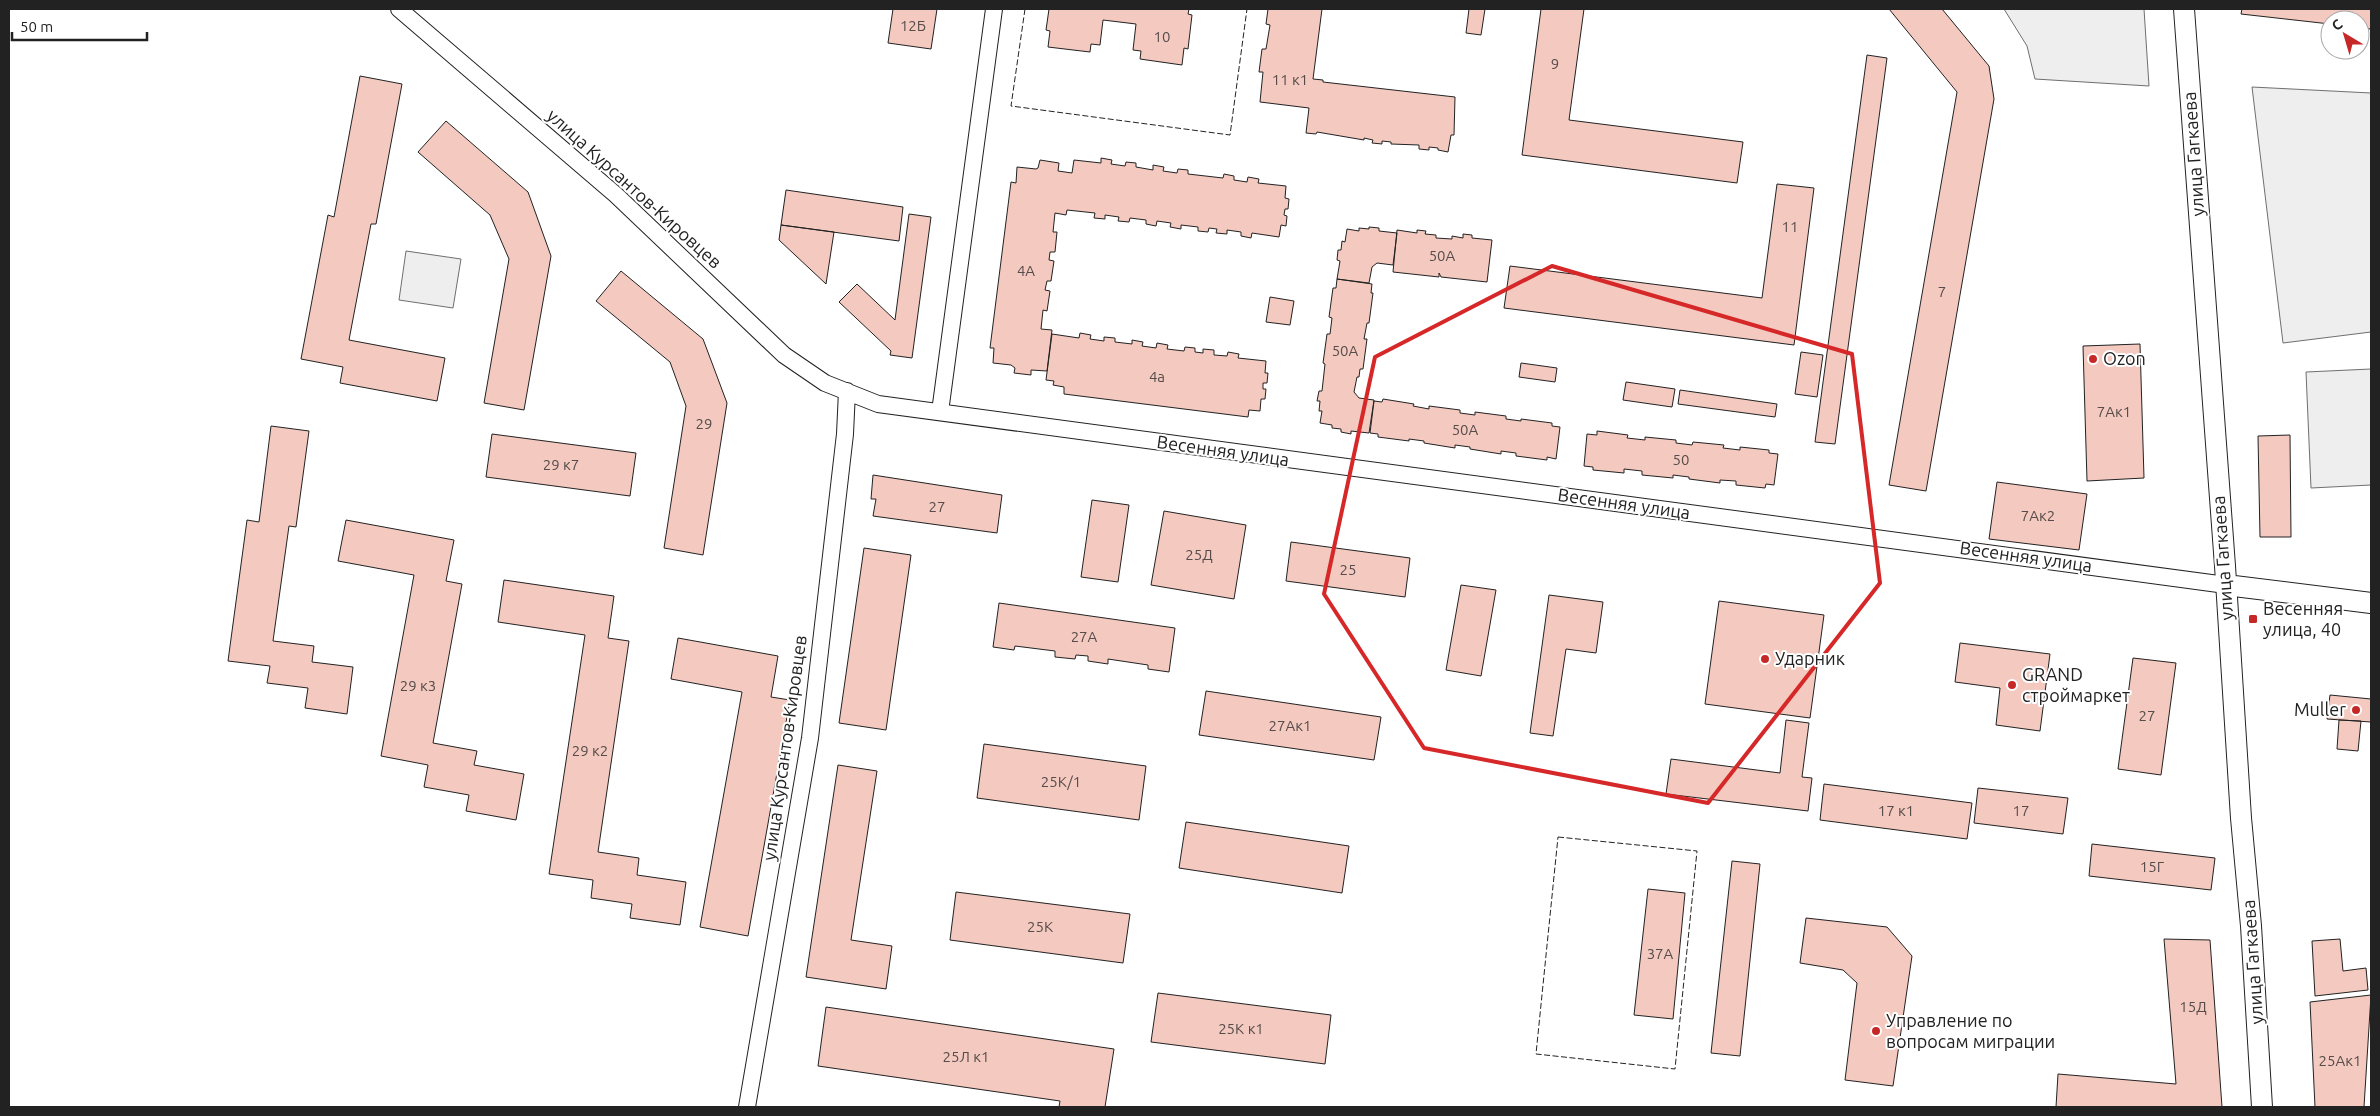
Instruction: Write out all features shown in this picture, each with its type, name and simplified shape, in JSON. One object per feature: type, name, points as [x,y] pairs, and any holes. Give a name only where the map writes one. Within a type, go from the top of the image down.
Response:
[{"type":"street","name":"улица Курсантов-Кировцев","points":[[398,9],[616,195],[784,355],[825,383],[878,404]]},
{"type":"street","points":[[940,412],[994,9]]},
{"type":"street","name":"улица Гагкаева","points":[[2184,9],[2251,926],[2262,1107]]},
{"type":"street","name":"улица Курсантов-Кировцев","points":[[747,1107],[810,738],[845,434],[847,391]]},
{"type":"street","name":"Весенняя улица","points":[[878,404],[2371,603]]},
{"type":"highlighted area","points":[[1552,266],[1852,354],[1880,583],[1708,803],[1424,748],[1324,594],[1375,357]]},
{"type":"shaded area","points":[[2004,9],[2144,9],[2149,86],[2035,79],[2027,46]]},
{"type":"shaded area","points":[[2252,87],[2371,93],[2371,332],[2283,343]]},
{"type":"shaded area","points":[[406,251],[461,259],[453,308],[399,300]]},
{"type":"shaded area","points":[[2371,369],[2371,485],[2311,488],[2306,372]]},
{"type":"building","points":[[893,9],[937,9],[931,49],[888,43]]},
{"type":"building","points":[[1049,9],[1189,9],[1188,14],[1192,15],[1188,49],[1184,48],[1182,65],[1140,59],[1141,51],[1133,50],[1136,24],[1103,20],[1100,45],[1091,44],[1090,52],[1048,47],[1050,31],[1046,30]]},
{"type":"building","points":[[1268,9],[1322,9],[1313,79],[1323,80],[1323,82],[1455,97],[1454,135],[1451,135],[1448,152],[1429,147],[1429,150],[1419,149],[1419,145],[1391,144],[1391,142],[1382,141],[1382,144],[1372,143],[1373,140],[1364,138],[1364,140],[1317,132],[1316,134],[1306,133],[1309,108],[1260,102],[1263,72],[1259,72],[1262,49],[1266,49],[1270,25],[1266,24]]},
{"type":"building","points":[[1469,9],[1485,9],[1481,35],[1466,33]]},
{"type":"building","points":[[1541,9],[1584,9],[1569,120],[1743,142],[1737,183],[1522,155]]},
{"type":"building","points":[[1889,9],[1942,9],[1989,66],[1994,99],[1926,491],[1889,485],[1957,92]]},
{"type":"building","points":[[2242,9],[2371,9],[2371,29],[2370,10],[2320,10],[2320,23],[2241,14]]},
{"type":"building","points":[[1867,55],[1887,58],[1835,444],[1815,442]]},
{"type":"building","points":[[360,76],[402,84],[376,224],[371,224],[349,340],[445,358],[437,401],[340,383],[343,367],[301,359],[328,215],[334,217]]},
{"type":"building","points":[[446,121],[528,192],[551,256],[524,410],[484,403],[509,259],[490,215],[418,152]]},
{"type":"building","points":[[1101,158],[1112,160],[1111,164],[1125,166],[1126,162],[1136,163],[1136,167],[1153,170],[1153,165],[1164,167],[1163,171],[1177,173],[1178,169],[1188,170],[1188,174],[1223,178],[1224,174],[1234,176],[1234,180],[1247,182],[1248,177],[1259,179],[1258,183],[1286,186],[1285,198],[1289,199],[1288,209],[1285,209],[1284,215],[1287,216],[1286,226],[1281,225],[1279,237],[1252,233],[1251,238],[1241,236],[1241,232],[1227,230],[1227,234],[1216,233],[1217,229],[1209,228],[1208,232],[1198,231],[1198,227],[1181,225],[1181,229],[1170,227],[1171,223],[1157,221],[1156,226],[1146,224],[1146,220],[1130,218],[1129,222],[1118,221],[1119,217],[1105,215],[1105,219],[1094,218],[1095,213],[1067,210],[1066,215],[1055,213],[1053,232],[1057,232],[1055,252],[1050,252],[1049,260],[1054,261],[1051,281],[1047,281],[1045,290],[1050,291],[1047,311],[1043,310],[1041,329],[1052,330],[1047,371],[1031,370],[1031,375],[1014,373],[1015,368],[1011,365],[993,363],[994,348],[990,348],[1011,182],[1016,183],[1017,167],[1036,169],[1040,160],[1059,163],[1058,171],[1072,173],[1074,160],[1101,163]]},
{"type":"building","points":[[1777,184],[1814,188],[1794,345],[1504,308],[1510,266],[1762,298]]},
{"type":"building","points":[[786,190],[903,207],[899,241],[781,225]]},
{"type":"building","points":[[909,214],[931,217],[912,358],[890,355],[891,351],[839,302],[857,284],[895,320]]},
{"type":"building","points":[[781,225],[834,232],[826,284],[779,240]]},
{"type":"building","points":[[1369,227],[1379,228],[1379,231],[1397,233],[1393,265],[1377,263],[1372,267],[1369,283],[1337,279],[1340,261],[1337,260],[1338,250],[1341,250],[1342,241],[1345,242],[1347,229],[1359,231],[1359,228],[1369,229]]},
{"type":"building","points":[[1397,230],[1417,233],[1417,230],[1426,231],[1425,234],[1436,235],[1436,238],[1452,239],[1452,236],[1463,238],[1463,234],[1472,235],[1472,238],[1492,240],[1487,282],[1441,277],[1439,273],[1439,277],[1393,272]]},
{"type":"building","points":[[621,271],[703,339],[727,403],[703,555],[664,548],[686,406],[670,362],[596,301]]},
{"type":"building","points":[[1337,279],[1372,284],[1371,293],[1373,293],[1369,323],[1367,323],[1364,339],[1367,339],[1363,369],[1360,369],[1354,392],[1359,398],[1374,400],[1369,433],[1351,431],[1351,434],[1341,432],[1341,429],[1332,428],[1332,425],[1320,423],[1322,411],[1319,411],[1320,401],[1317,401],[1319,391],[1322,391],[1325,364],[1323,363],[1327,334],[1330,334],[1332,318],[1329,317],[1333,288],[1336,288]]},
{"type":"building","points":[[1270,297],[1294,301],[1290,325],[1266,322]]},
{"type":"building","points":[[1080,333],[1091,335],[1090,339],[1104,341],[1104,337],[1115,338],[1115,342],[1132,344],[1132,340],[1143,342],[1142,346],[1156,348],[1157,343],[1168,345],[1167,349],[1184,351],[1185,347],[1195,348],[1195,352],[1203,353],[1203,349],[1214,350],[1214,355],[1227,356],[1228,352],[1239,354],[1238,358],[1266,361],[1265,373],[1268,373],[1267,383],[1263,383],[1263,389],[1266,389],[1265,399],[1261,399],[1260,411],[1249,410],[1248,417],[1064,394],[1064,387],[1053,385],[1054,381],[1046,380],[1052,334],[1079,338]]},
{"type":"building","points":[[2140,344],[2144,478],[2087,481],[2083,346]]},
{"type":"building","points":[[1801,352],[1823,355],[1817,397],[1795,394]]},
{"type":"building","points":[[1521,363],[1557,368],[1555,382],[1519,377]]},
{"type":"building","points":[[1626,382],[1675,389],[1672,407],[1623,400]]},
{"type":"building","points":[[1680,390],[1777,404],[1775,417],[1678,404]]},
{"type":"building","points":[[1383,399],[1414,404],[1413,406],[1429,409],[1429,406],[1460,410],[1460,413],[1475,415],[1475,412],[1506,416],[1506,419],[1552,423],[1552,426],[1560,427],[1556,459],[1547,457],[1547,460],[1516,456],[1516,453],[1501,451],[1501,454],[1470,449],[1470,447],[1455,445],[1455,448],[1424,443],[1424,441],[1378,437],[1378,434],[1370,433],[1374,401],[1382,402]]},
{"type":"building","points":[[271,426],[309,431],[296,527],[289,526],[273,641],[314,646],[312,662],[353,667],[347,714],[305,708],[308,688],[267,683],[270,666],[228,661],[247,520],[259,522]]},
{"type":"building","points":[[1597,431],[1628,435],[1627,438],[1645,440],[1645,437],[1676,440],[1676,443],[1692,445],[1693,442],[1724,445],[1723,448],[1740,450],[1740,447],[1769,450],[1769,453],[1778,454],[1774,485],[1766,484],[1765,488],[1736,485],[1736,481],[1720,480],[1720,483],[1673,475],[1673,478],[1642,475],[1642,471],[1624,469],[1624,473],[1593,470],[1593,467],[1584,466],[1587,434],[1597,435]]},
{"type":"building","points":[[492,434],[636,453],[630,496],[486,477]]},
{"type":"building","points":[[2290,435],[2291,537],[2260,537],[2258,436]]},
{"type":"building","points":[[873,475],[1002,495],[997,533],[873,516],[876,499],[871,499]]},
{"type":"building","points":[[1997,482],[2087,494],[2079,550],[1989,539]]},
{"type":"building","points":[[1092,500],[1129,505],[1118,582],[1081,577]]},
{"type":"building","points":[[1164,511],[1246,525],[1234,599],[1151,585]]},
{"type":"building","points":[[346,520],[454,540],[446,581],[462,584],[433,743],[477,751],[474,765],[524,774],[516,820],[466,811],[469,795],[424,787],[428,765],[381,756],[414,575],[338,561]]},
{"type":"building","points":[[1291,542],[1410,558],[1405,597],[1286,581]]},
{"type":"building","points":[[864,548],[911,555],[886,730],[839,723]]},
{"type":"building","points":[[504,580],[614,596],[608,638],[629,641],[598,852],[639,858],[637,875],[686,882],[680,925],[630,918],[632,904],[591,898],[593,880],[549,874],[585,635],[498,622]]},
{"type":"building","points":[[1461,585],[1496,590],[1481,676],[1446,670]]},
{"type":"building","points":[[1549,595],[1603,602],[1596,653],[1566,649],[1553,736],[1530,733]]},
{"type":"building","name":"Ударник","points":[[1719,601],[1824,615],[1810,718],[1705,704]]},
{"type":"building","points":[[999,603],[1175,628],[1169,672],[1148,669],[1148,665],[1108,659],[1108,664],[1088,661],[1088,656],[1076,655],[1075,659],[1055,657],[1055,651],[1015,646],[1014,650],[993,647]]},
{"type":"building","points":[[678,638],[778,656],[771,697],[790,700],[748,936],[700,927],[742,692],[671,679]]},
{"type":"building","name":"GRAND строймаркет","points":[[1960,643],[2050,654],[2040,731],[1996,725],[2000,688],[1955,682]]},
{"type":"building","points":[[2133,658],[2176,663],[2161,775],[2118,769]]},
{"type":"building","points":[[1206,691],[1381,717],[1374,760],[1199,735]]},
{"type":"building","points":[[2330,695],[2371,699],[2371,722],[2327,719]]},
{"type":"building","points":[[1786,720],[1809,723],[1802,777],[1812,778],[1808,811],[1666,794],[1671,759],[1780,773]]},
{"type":"building","points":[[2339,720],[2361,721],[2358,751],[2337,749]]},
{"type":"building","points":[[984,744],[1146,766],[1139,820],[977,798]]},
{"type":"building","points":[[838,765],[877,771],[851,940],[892,946],[886,989],[806,977]]},
{"type":"building","points":[[1824,784],[1972,803],[1967,839],[1820,820]]},
{"type":"building","points":[[1978,788],[2068,798],[2063,834],[1974,823]]},
{"type":"building","points":[[1186,822],[1349,846],[1342,893],[1179,868]]},
{"type":"building","points":[[2092,844],[2215,858],[2211,890],[2089,876]]},
{"type":"building","points":[[1732,861],[1760,864],[1740,1056],[1711,1053]]},
{"type":"building","points":[[1648,889],[1685,893],[1673,1019],[1634,1015]]},
{"type":"building","points":[[956,892],[1130,914],[1123,963],[950,940]]},
{"type":"building","name":"Управление по вопросам миграции","points":[[1806,918],[1887,927],[1912,956],[1893,1086],[1845,1080],[1857,983],[1843,970],[1800,963]]},
{"type":"building","points":[[2164,939],[2210,940],[2222,1107],[2056,1107],[2058,1074],[2176,1084]]},
{"type":"building","points":[[2340,939],[2343,971],[2366,968],[2368,990],[2315,996],[2312,941]]},
{"type":"building","points":[[1158,993],[1331,1015],[1325,1064],[1151,1042]]},
{"type":"building","points":[[2371,995],[2364,1107],[2315,1107],[2310,1002]]},
{"type":"building","points":[[826,1007],[1114,1049],[1105,1107],[1059,1107],[1060,1101],[818,1066]]},
{"type":"fence","points":[[1025,9],[1011,106],[1230,135],[1247,9]]},
{"type":"fence","points":[[1558,837],[1697,851],[1675,1069],[1536,1054],[1558,837]]},
{"type":"place","name":"Ozon","points":[[2093,359]]},
{"type":"place","name":"Весенняя улица, 40","points":[[2253,619]]},
{"type":"place","name":"Ударник","points":[[1765,659]]},
{"type":"place","name":"GRAND строймаркет","points":[[2012,685]]},
{"type":"place","name":"Muller","points":[[2356,710]]},
{"type":"place","name":"Управление по вопросам миграции","points":[[1876,1031]]}]
